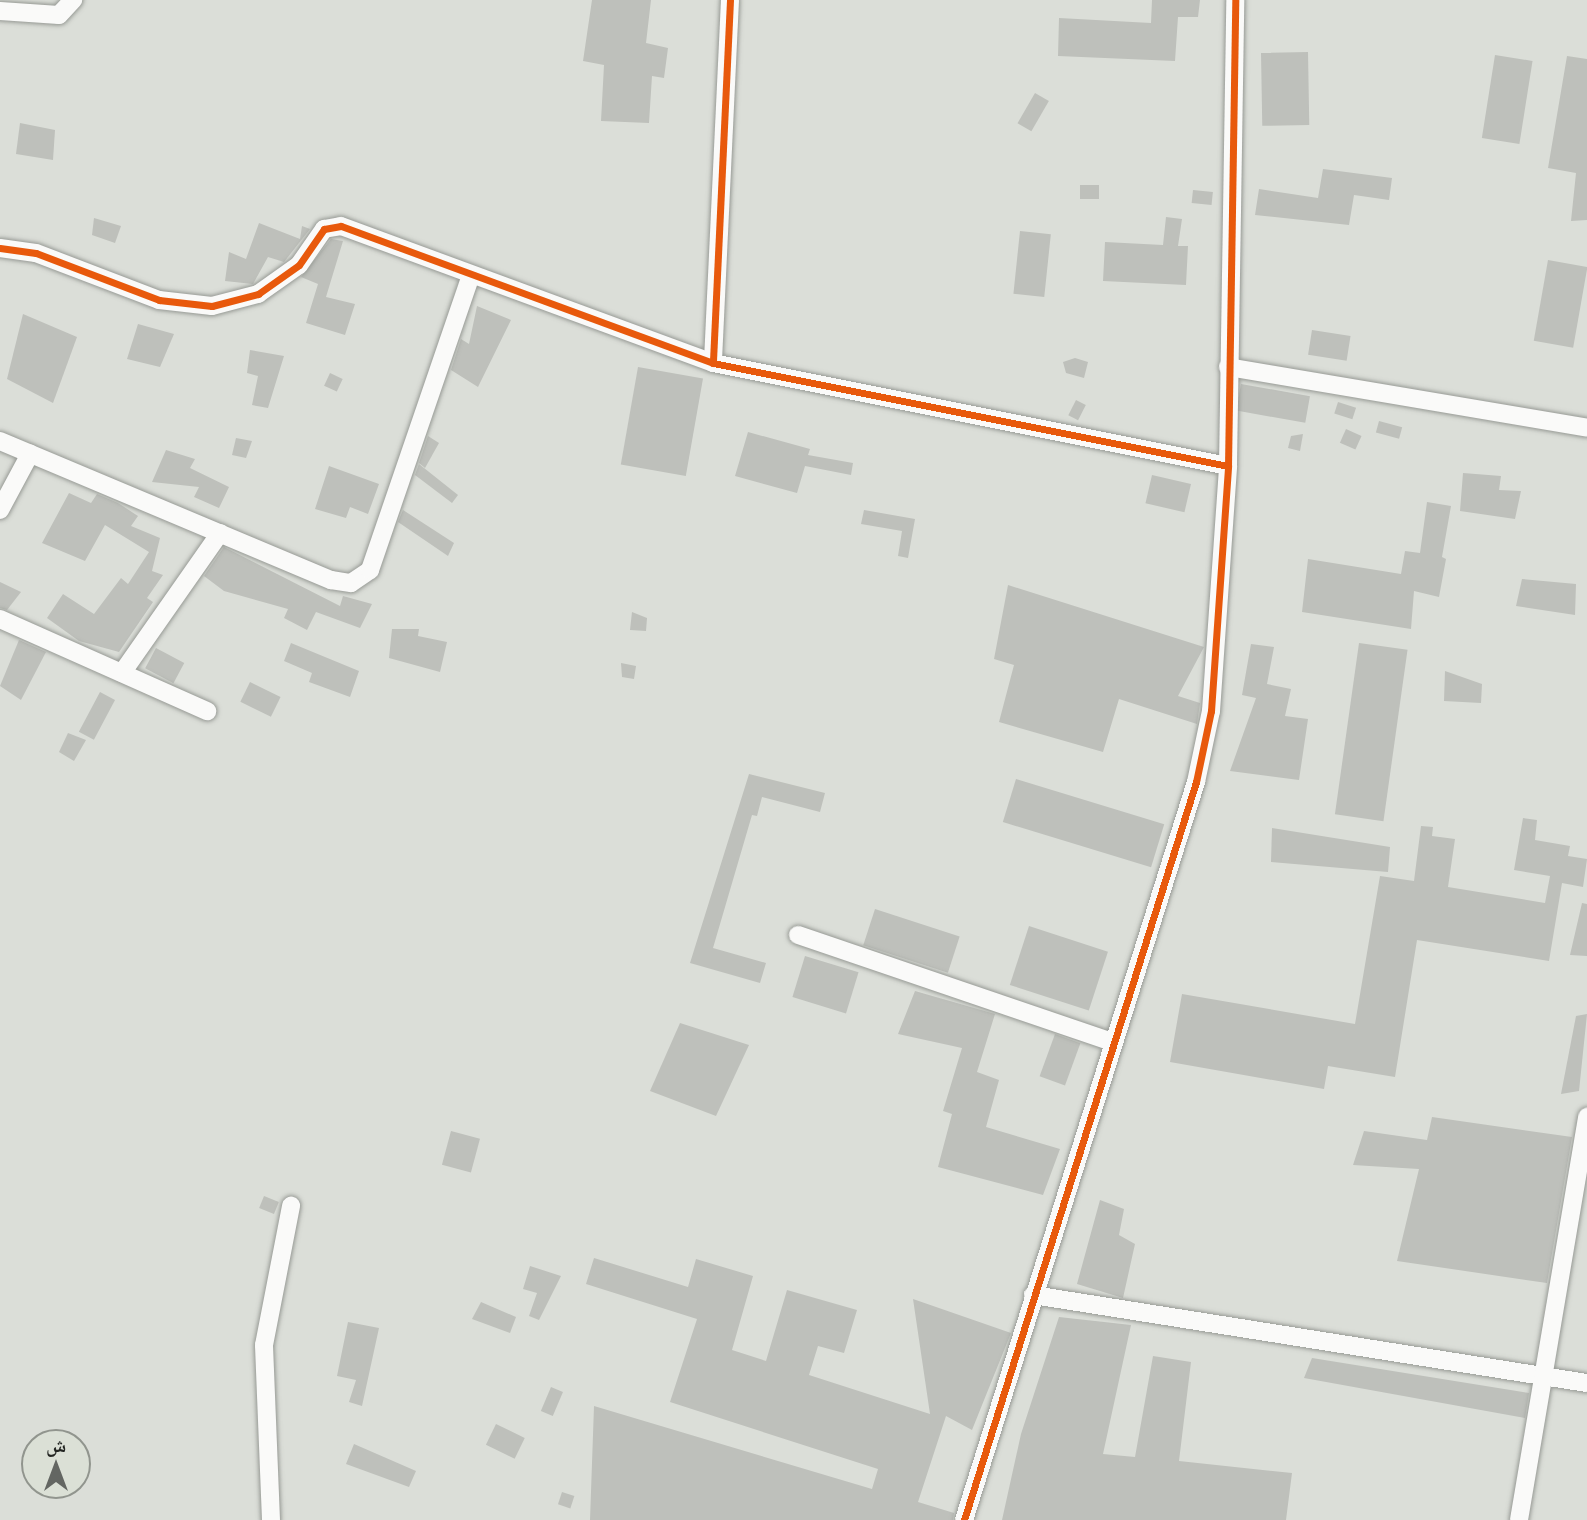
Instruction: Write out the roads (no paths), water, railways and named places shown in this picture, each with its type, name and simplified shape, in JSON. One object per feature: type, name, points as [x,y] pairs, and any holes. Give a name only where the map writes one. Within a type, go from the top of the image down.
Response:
[{"type":"street","points":[[0,11],[59,15],[73,0]]},
{"type":"street","points":[[713,363],[730,0]]},
{"type":"street","points":[[964,1520],[1203,752],[1217,658],[1228,466],[1235,0]]},
{"type":"street","points":[[0,248],[36,253],[184,306],[228,305],[258,294],[299,265],[330,226],[357,229],[471,275],[713,363],[1228,466]]},
{"type":"street","points":[[0,441],[331,580],[351,583],[370,570],[471,275]]},
{"type":"street","points":[[1228,367],[1587,428]]},
{"type":"street","points":[[0,510],[30,454]]},
{"type":"street","points":[[122,673],[220,533]]},
{"type":"street","points":[[0,619],[207,711]]},
{"type":"street","points":[[798,935],[1114,1042]]},
{"type":"street","points":[[1519,1520],[1587,1116]]},
{"type":"street","points":[[271,1520],[264,1345],[291,1206]]},
{"type":"street","points":[[1033,1295],[1587,1383]]}]
